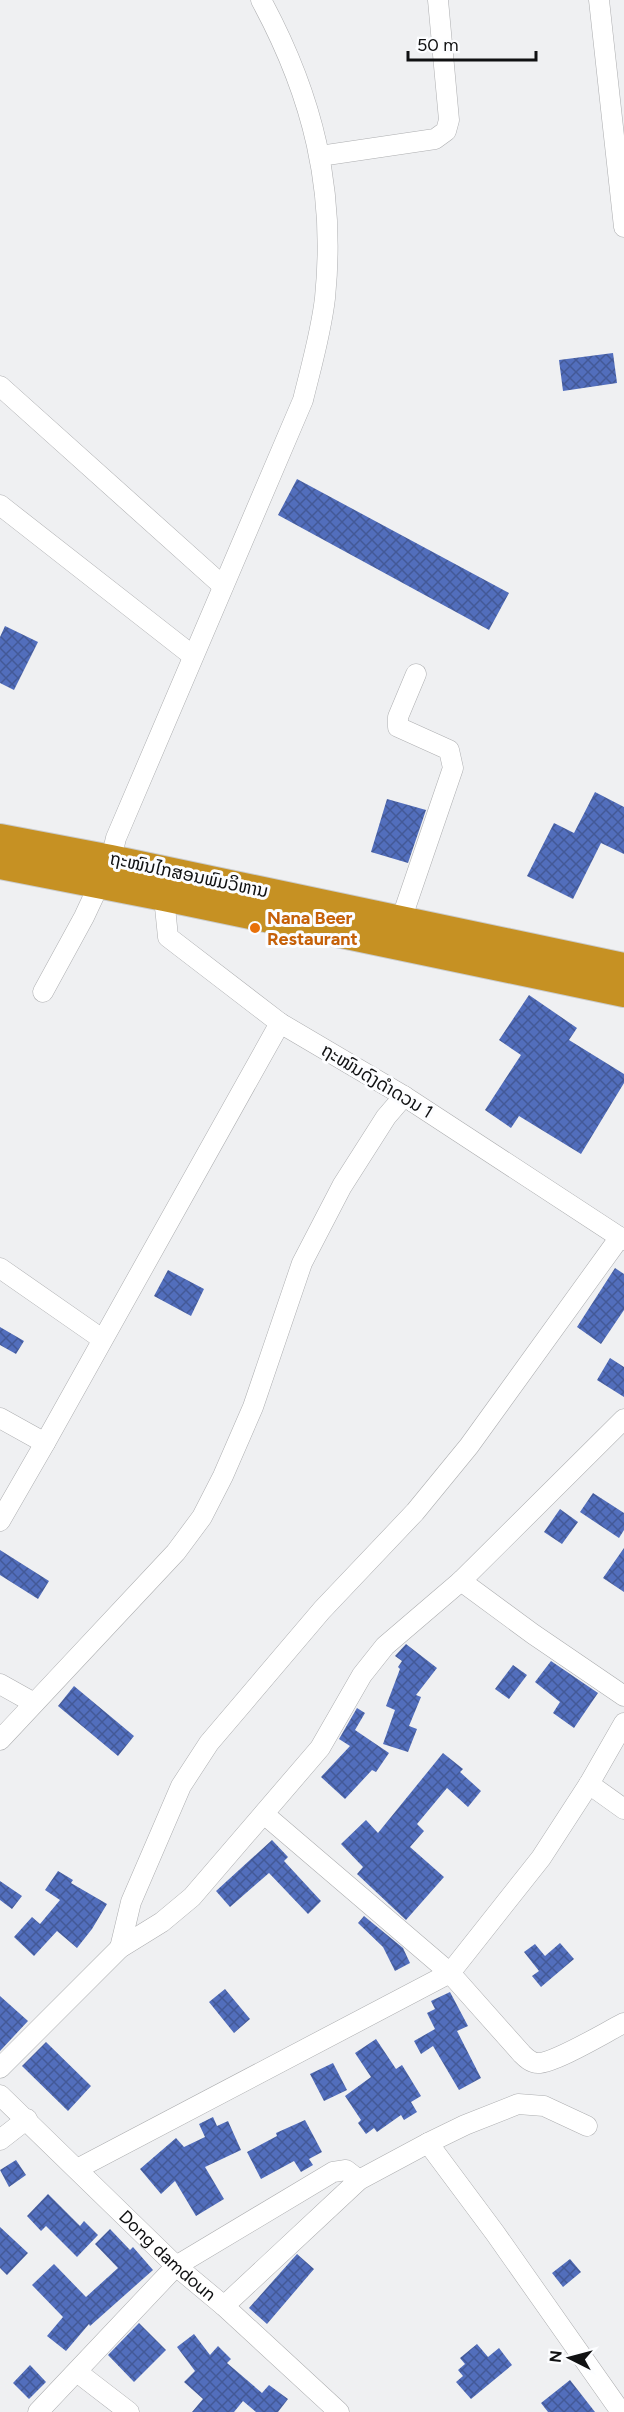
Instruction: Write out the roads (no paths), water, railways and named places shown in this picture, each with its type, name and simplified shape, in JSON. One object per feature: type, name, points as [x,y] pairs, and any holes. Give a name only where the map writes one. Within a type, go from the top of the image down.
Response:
[{"type":"highway","name":"ຖະໜົນໄກສອນພົມວິຫານ","points":[[0,838],[111,859],[624,967]]},
{"type":"highway","name":"ຖະໜົນໄກສອນພົມວິຫານ","points":[[0,865],[624,993]]},
{"type":"street","points":[[111,859],[116,838],[303,400],[324,300],[328,254],[327,201],[320,156],[297,78],[261,0]]},
{"type":"street","points":[[320,156],[435,139],[446,131],[449,120],[438,0]]},
{"type":"street","points":[[598,0],[624,226]]},
{"type":"street","points":[[0,386],[223,586]]},
{"type":"street","points":[[0,505],[194,656]]},
{"type":"street","points":[[401,920],[453,768],[449,750],[398,727],[398,717],[416,674]]},
{"type":"street","points":[[43,992],[99,885]]},
{"type":"street","name":"ຖະໜົນດົງດຳດວນ 1","points":[[164,897],[168,937],[280,1023],[404,1095],[622,1239]]},
{"type":"street","points":[[0,1521],[280,1023]]},
{"type":"street","points":[[0,1740],[162,1568],[202,1517],[223,1476],[253,1407],[302,1263],[342,1186],[386,1117],[404,1095]]},
{"type":"street","points":[[120,1948],[131,1902],[176,1797],[209,1743],[322,1610],[415,1512],[469,1446],[622,1239]]},
{"type":"street","points":[[0,1268],[102,1339]]},
{"type":"street","points":[[0,1418],[45,1443]]},
{"type":"street","points":[[0,2068],[120,1948],[162,1922],[192,1897],[320,1748],[362,1675],[385,1646],[461,1581],[624,1419]]},
{"type":"street","points":[[461,1581],[624,1696]]},
{"type":"street","points":[[0,1684],[34,1703]]},
{"type":"street","points":[[77,2169],[450,1973],[541,1858],[589,1784],[624,1723]]},
{"type":"street","points":[[589,1784],[624,1809]]},
{"type":"street","points":[[264,1814],[450,1973],[522,2054],[532,2062],[540,2063],[565,2053],[624,2023]]},
{"type":"street","name":"Dong damdoun","points":[[0,2095],[176,2266],[224,2306],[339,2412]]},
{"type":"street","points":[[224,2306],[359,2180],[465,2124],[518,2104],[544,2106],[587,2126]]},
{"type":"street","points":[[0,2140],[27,2119]]},
{"type":"street","points":[[428,2143],[495,2233],[621,2412]]},
{"type":"street","points":[[38,2412],[176,2266],[333,2172],[346,2170],[359,2180]]},
{"type":"street","points":[[77,2372],[129,2412]]},
{"type":"place","name":"Nana Beer Restaurant","points":[[255,928]]}]
